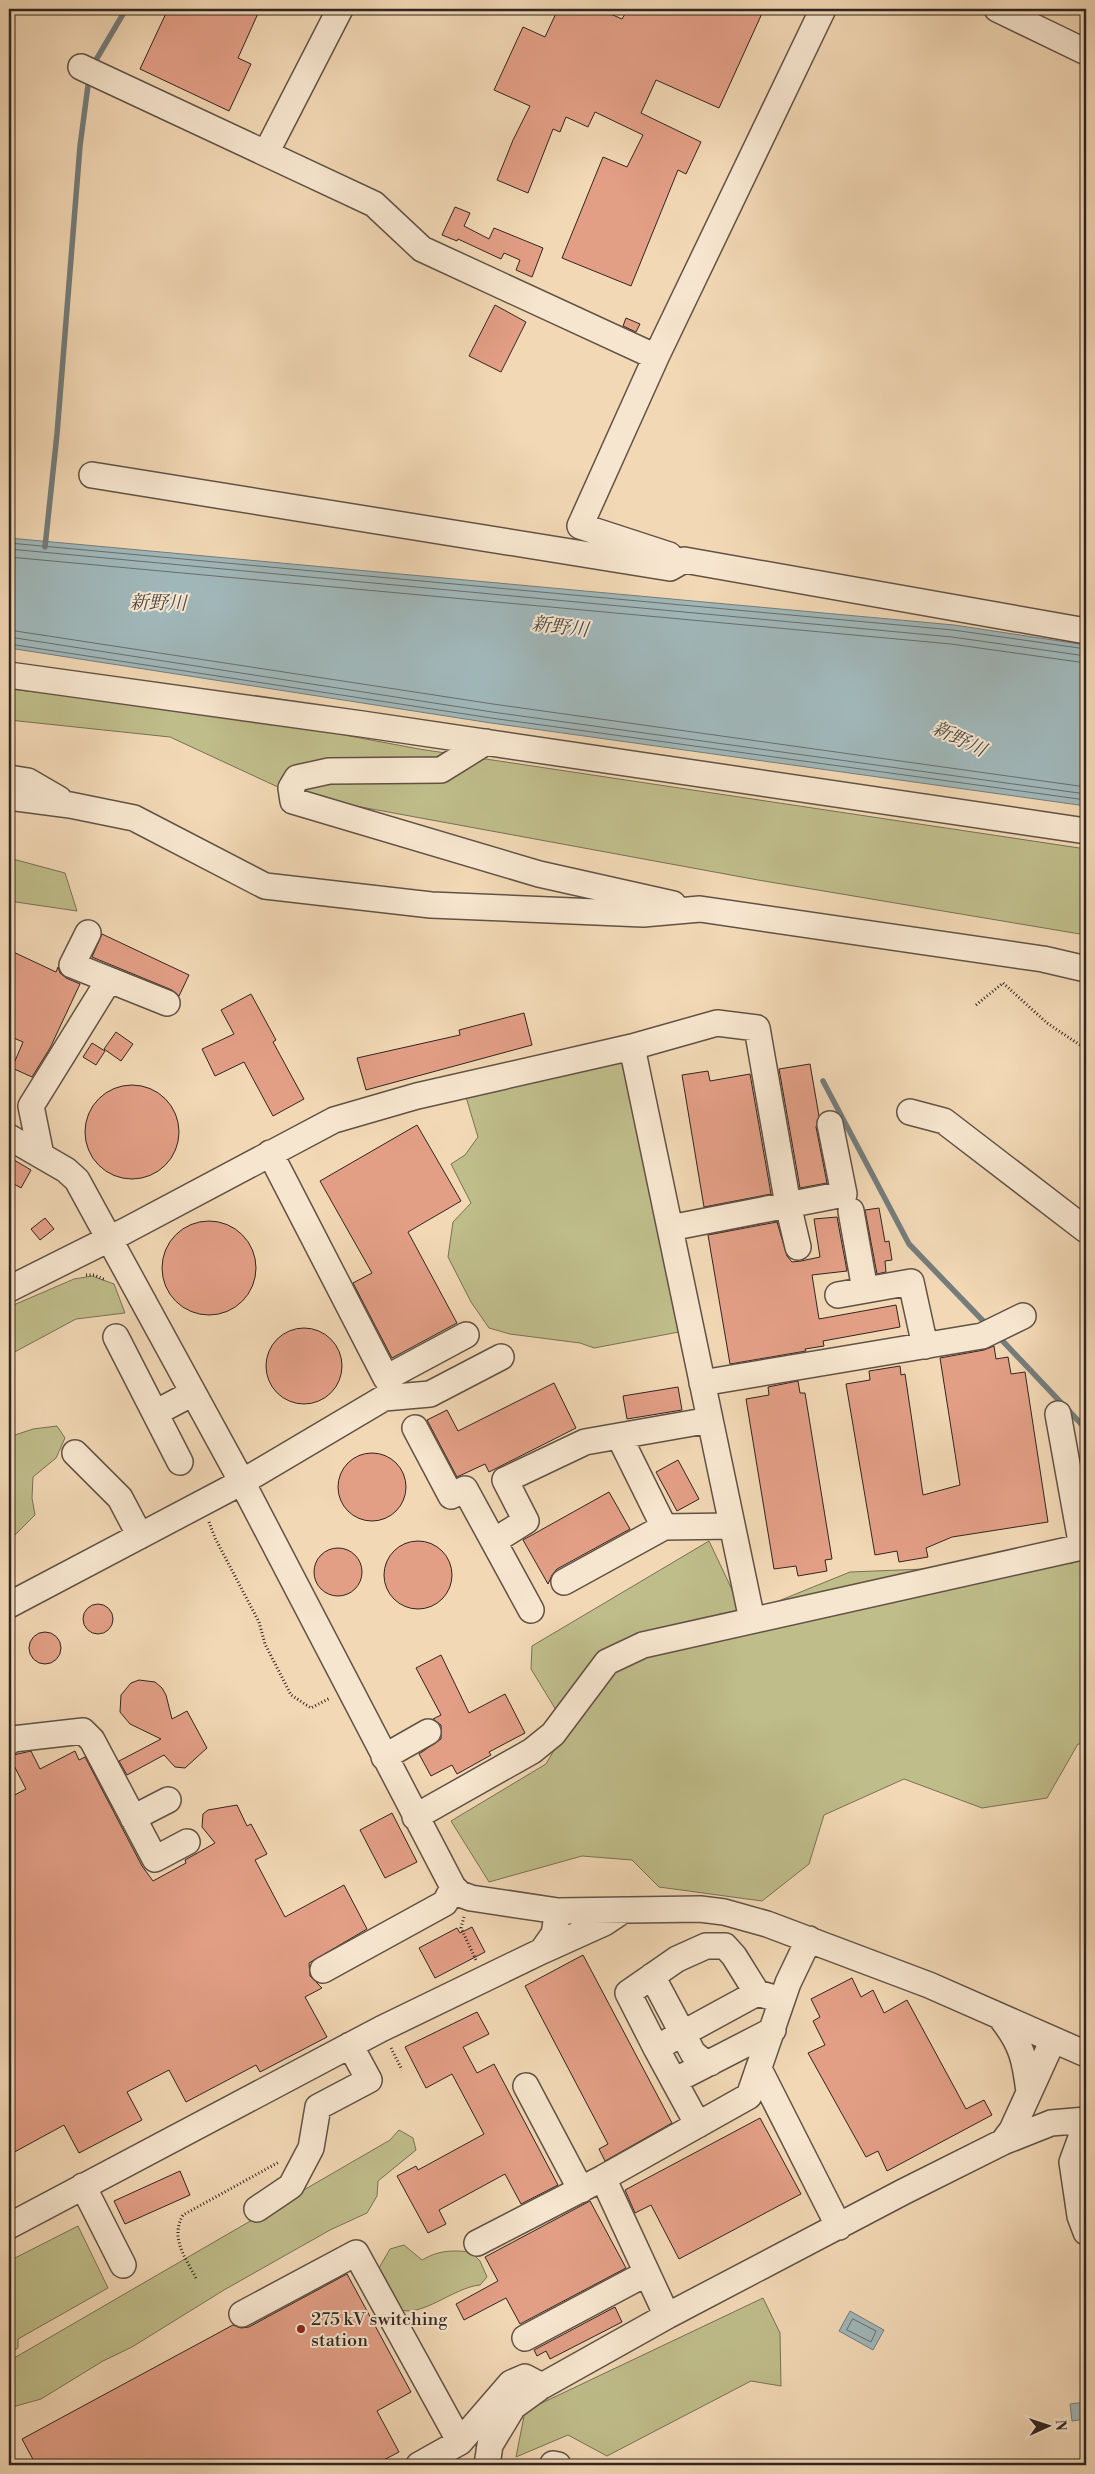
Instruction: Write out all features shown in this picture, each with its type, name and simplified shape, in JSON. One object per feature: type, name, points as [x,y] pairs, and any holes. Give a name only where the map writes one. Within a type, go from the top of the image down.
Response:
[{"type":"street","points":[[266,153],[340,9]]},
{"type":"street","points":[[823,9],[656,357],[580,526],[684,560],[1086,631]]},
{"type":"street","points":[[996,9],[1086,52]]},
{"type":"street","points":[[81,66],[374,204],[422,249],[656,357]]},
{"type":"street","points":[[92,475],[670,568],[684,560]]},
{"type":"street","points":[[9,675],[486,742],[1086,831]]},
{"type":"street","points":[[486,742],[441,770],[329,771],[297,778],[290,788],[293,801],[539,874],[700,910],[1044,959],[1086,969]]},
{"type":"street","points":[[9,778],[28,781],[70,805]]},
{"type":"street","points":[[9,797],[70,805],[134,818],[265,886],[431,905],[643,914],[700,910]]},
{"type":"street","points":[[88,933],[72,965],[168,1003]]},
{"type":"street","points":[[41,1155],[31,1106],[109,980]]},
{"type":"street","points":[[10,1291],[334,1120],[417,1096],[632,1047],[718,1023],[757,1028],[788,1205],[798,1247]]},
{"type":"street","points":[[632,1047],[752,1620]]},
{"type":"street","points":[[910,1112],[944,1120],[1086,1230]]},
{"type":"street","points":[[670,1228],[844,1194],[830,1124]]},
{"type":"street","points":[[9,1137],[66,1170],[77,1180],[242,1482],[415,1817],[453,1886],[460,1894],[471,1898],[558,1911],[700,1908],[724,1912],[809,1939],[930,1984],[1001,2018],[1086,2054]]},
{"type":"street","points":[[270,1153],[386,1378],[466,1335]]},
{"type":"street","points":[[852,1211],[866,1290]]},
{"type":"street","points":[[838,1295],[911,1282],[925,1346]]},
{"type":"street","points":[[702,1383],[982,1336],[1023,1316]]},
{"type":"street","points":[[116,1337],[180,1462]]},
{"type":"street","points":[[9,1605],[242,1482],[384,1398],[430,1394],[501,1357]]},
{"type":"street","points":[[155,1413],[193,1393]]},
{"type":"street","points":[[415,1817],[539,1745],[553,1734],[607,1662],[643,1645],[1084,1547],[1078,1476],[1058,1414]]},
{"type":"street","points":[[494,1541],[526,1522],[505,1480],[585,1442],[710,1420]]},
{"type":"street","points":[[415,1428],[451,1496],[465,1489],[531,1610]]},
{"type":"street","points":[[619,1436],[664,1527]]},
{"type":"street","points":[[74,1453],[120,1498],[140,1536]]},
{"type":"street","points":[[564,1582],[664,1527],[732,1526]]},
{"type":"street","points":[[10,1738],[83,1731],[92,1740],[155,1859],[179,1854]]},
{"type":"street","points":[[384,1757],[428,1732]]},
{"type":"street","points":[[133,1818],[168,1800]]},
{"type":"street","points":[[323,1970],[445,1903],[453,1886]]},
{"type":"street","points":[[9,2226],[350,2045],[542,1951],[604,1923],[624,1910]]},
{"type":"street","points":[[542,1951],[554,1934],[558,1911]]},
{"type":"street","points":[[477,2243],[581,2190],[750,2096],[782,2000],[809,1939]]},
{"type":"street","points":[[698,2125],[628,1993],[677,1960],[706,1946],[725,1946],[734,1956],[757,1993],[782,2000]]},
{"type":"street","points":[[652,1976],[693,2054],[710,2063]]},
{"type":"street","points":[[656,2048],[757,1993]]},
{"type":"street","points":[[1001,2018],[1021,2045],[1026,2062],[1029,2092]]},
{"type":"street","points":[[674,2081],[773,2030]]},
{"type":"street","points":[[1003,2142],[1012,2130],[1053,2040]]},
{"type":"street","points":[[257,2209],[291,2186],[311,2148],[318,2107],[369,2080],[350,2045]]},
{"type":"street","points":[[759,2069],[839,2226]]},
{"type":"street","points":[[526,2086],[581,2190]]},
{"type":"street","points":[[486,2465],[490,2445],[513,2407],[542,2386],[667,2316],[903,2192],[1003,2142],[1051,2123],[1086,2120]]},
{"type":"street","points":[[1086,2124],[1072,2162],[1080,2216],[1086,2232]]},
{"type":"street","points":[[603,2178],[667,2316]]},
{"type":"street","points":[[83,2186],[123,2265]]},
{"type":"street","points":[[242,2314],[356,2253],[460,2442]]},
{"type":"street","points":[[525,2338],[647,2273]]},
{"type":"street","points":[[420,2465],[460,2442],[511,2383],[525,2377],[542,2386]]},
{"type":"path","points":[[976,1005],[1003,983],[1047,1023],[1080,1045],[1086,1052]]},
{"type":"path","points":[[196,2278],[177,2238],[179,2223],[183,2215],[284,2159]]},
{"type":"shaded area","points":[[9,689],[232,714],[419,749],[1086,849],[1086,935],[758,880],[293,794],[170,737],[9,720]]},
{"type":"shaded area","points":[[9,858],[65,873],[77,911],[9,901]]},
{"type":"shaded area","points":[[623,1062],[679,1332],[594,1348],[580,1343],[510,1334],[489,1328],[471,1302],[448,1257],[453,1222],[471,1203],[451,1164],[465,1155],[478,1137],[466,1097]]},
{"type":"shaded area","points":[[92,1276],[114,1284],[125,1313],[76,1319],[9,1355],[9,1307],[74,1279]]},
{"type":"shaded area","points":[[57,1426],[65,1438],[56,1458],[33,1477],[32,1498],[35,1515],[9,1541],[9,1437],[33,1429]]},
{"type":"shaded area","points":[[709,1541],[744,1615],[850,1572],[1072,1563],[1086,1559],[1086,1744],[1078,1744],[1047,1798],[982,1808],[904,1779],[824,1815],[809,1864],[762,1901],[659,1887],[632,1860],[582,1856],[489,1882],[451,1821],[546,1764],[567,1728],[531,1669],[532,1646]]},
{"type":"shaded area","points":[[399,2130],[413,2138],[416,2150],[378,2181],[377,2196],[367,2213],[330,2230],[224,2290],[132,2347],[103,2361],[41,2399],[9,2408],[9,2361],[390,2140]]},
{"type":"shaded area","points":[[78,2226],[108,2288],[18,2339],[18,2348],[9,2353],[9,2261]]},
{"type":"shaded area","points":[[404,2245],[422,2260],[434,2254],[446,2252],[471,2252],[480,2261],[487,2277],[480,2285],[459,2291],[417,2310],[407,2311],[398,2309],[379,2268],[390,2249]]},
{"type":"shaded area","points":[[763,2298],[780,2333],[781,2386],[751,2381],[607,2456],[568,2435],[516,2457],[525,2411]]},
{"type":"water","name":"新野川","points":[[9,538],[954,625],[1086,645],[1086,806],[491,723],[9,648]]},
{"type":"water","points":[[850,2311],[884,2330],[873,2350],[839,2331]]},
{"type":"water","points":[[1086,2402],[1086,2419],[1072,2421],[1070,2404]]},
{"type":"building","points":[[168,9],[260,9],[238,58],[251,64],[229,111],[140,69]]},
{"type":"building","points":[[558,9],[599,9],[622,19],[628,9],[764,9],[719,108],[656,80],[641,113],[701,142],[686,174],[678,170],[631,286],[562,258],[603,157],[627,167],[643,135],[595,112],[588,127],[566,117],[560,132],[553,129],[528,193],[497,180],[513,140],[530,106],[494,90],[523,27],[545,37]]},
{"type":"building","points":[[455,207],[470,213],[464,226],[489,239],[494,228],[543,248],[532,277],[516,270],[520,260],[504,253],[501,259],[458,239],[457,241],[442,235]]},
{"type":"building","points":[[495,305],[526,322],[501,372],[469,356]]},
{"type":"building","points":[[626,318],[640,324],[636,332],[623,326]]},
{"type":"building","points":[[102,934],[189,975],[179,996],[172,990],[92,957]]},
{"type":"building","points":[[9,950],[56,972],[58,967],[60,973],[66,978],[80,984],[50,1048],[32,1077],[12,1068],[23,1042],[9,1036]]},
{"type":"building","points":[[251,994],[276,1040],[273,1042],[304,1099],[273,1116],[244,1062],[215,1076],[202,1049],[234,1034],[221,1010]]},
{"type":"building","points":[[524,1013],[532,1045],[366,1090],[357,1058],[460,1035],[459,1030]]},
{"type":"building","points":[[116,1032],[133,1044],[121,1061],[104,1049]]},
{"type":"building","points":[[92,1043],[105,1051],[96,1065],[83,1057]]},
{"type":"building","points":[[810,1064],[819,1116],[816,1127],[827,1183],[800,1188],[779,1069]]},
{"type":"building","points":[[708,1071],[710,1081],[750,1074],[771,1194],[704,1207],[682,1075]]},
{"type":"building","points":[[132,1085],[150,1089],[165,1099],[175,1114],[179,1132],[175,1150],[165,1165],[150,1175],[132,1179],[114,1175],[99,1165],[89,1150],[85,1132],[89,1114],[99,1099],[114,1089]]},
{"type":"building","points":[[417,1125],[461,1201],[408,1232],[457,1323],[392,1358],[353,1283],[372,1273],[320,1181]]},
{"type":"building","points":[[9,1157],[31,1170],[21,1188],[9,1181]]},
{"type":"building","points":[[879,1208],[885,1242],[889,1241],[892,1260],[885,1261],[886,1272],[877,1274],[865,1210]]},
{"type":"building","points":[[837,1217],[847,1271],[812,1275],[819,1319],[896,1305],[900,1327],[823,1341],[824,1346],[805,1349],[806,1351],[730,1364],[708,1235],[777,1222],[787,1256],[792,1262],[801,1261],[820,1257],[814,1219]]},
{"type":"building","points":[[45,1218],[54,1229],[40,1240],[31,1229]]},
{"type":"building","points":[[209,1221],[227,1225],[242,1235],[252,1250],[256,1268],[252,1286],[242,1301],[227,1311],[209,1315],[191,1311],[176,1301],[166,1286],[162,1268],[166,1250],[176,1235],[191,1225]]},
{"type":"building","points":[[304,1328],[318,1331],[331,1339],[339,1352],[342,1366],[339,1380],[331,1393],[318,1401],[304,1404],[290,1401],[277,1393],[269,1380],[266,1366],[269,1352],[277,1339],[290,1331]]},
{"type":"building","points":[[994,1346],[996,1359],[1008,1357],[1011,1374],[1025,1372],[1048,1522],[952,1537],[926,1548],[928,1557],[899,1562],[897,1551],[875,1555],[846,1384],[870,1380],[869,1371],[900,1366],[901,1375],[905,1374],[923,1495],[960,1485],[940,1358],[984,1350]]},
{"type":"building","points":[[798,1381],[800,1393],[805,1393],[832,1559],[825,1560],[827,1571],[798,1576],[796,1566],[774,1569],[746,1399],[769,1395],[768,1387]]},
{"type":"building","points":[[554,1383],[576,1428],[489,1472],[485,1464],[457,1477],[427,1420],[447,1410],[458,1431]]},
{"type":"building","points":[[678,1387],[682,1410],[627,1419],[623,1396]]},
{"type":"building","points":[[372,1453],[385,1456],[396,1463],[403,1474],[406,1487],[403,1500],[396,1511],[385,1518],[372,1521],[359,1518],[348,1511],[341,1500],[338,1487],[341,1474],[348,1463],[359,1456]]},
{"type":"building","points":[[678,1460],[699,1499],[677,1511],[656,1472]]},
{"type":"building","points":[[609,1492],[630,1529],[557,1569],[548,1584],[523,1540]]},
{"type":"building","points":[[418,1541],[431,1544],[442,1551],[449,1562],[452,1575],[449,1588],[442,1599],[431,1606],[418,1609],[405,1606],[394,1599],[387,1588],[384,1575],[387,1562],[394,1551],[405,1544]]},
{"type":"building","points":[[333,1548],[343,1548],[352,1552],[358,1558],[361,1563],[361,1581],[352,1592],[343,1596],[333,1596],[324,1592],[318,1586],[314,1577],[314,1567],[318,1558],[324,1552]]},
{"type":"building","points":[[98,1604],[109,1608],[113,1619],[109,1630],[98,1634],[87,1630],[83,1619],[87,1608]]},
{"type":"building","points":[[45,1632],[51,1633],[56,1637],[60,1642],[60,1654],[56,1659],[51,1663],[45,1664],[39,1663],[34,1659],[30,1654],[29,1648],[30,1642],[34,1637],[39,1633]]},
{"type":"building","points":[[441,1655],[469,1713],[505,1694],[525,1733],[489,1752],[491,1755],[457,1774],[452,1765],[431,1776],[419,1754],[441,1739],[441,1725],[433,1719],[441,1715],[416,1668]]},
{"type":"building","points":[[139,1680],[155,1682],[162,1688],[166,1695],[172,1719],[187,1711],[207,1748],[185,1768],[175,1767],[164,1755],[127,1775],[119,1761],[161,1739],[130,1724],[120,1712],[121,1695],[131,1683]]},
{"type":"building","points":[[31,1751],[40,1769],[75,1751],[79,1760],[85,1757],[142,1866],[153,1881],[186,1863],[185,1860],[215,1843],[202,1827],[203,1814],[208,1810],[237,1805],[247,1826],[251,1824],[267,1854],[255,1860],[285,1917],[344,1885],[367,1929],[309,1963],[310,1976],[322,1988],[305,1997],[327,2037],[260,2072],[256,2065],[186,2102],[169,2070],[127,2092],[142,2120],[79,2153],[64,2125],[9,2155],[9,1798],[26,1789],[9,1756]]},
{"type":"building","points":[[392,1813],[417,1862],[385,1878],[360,1830]]},
{"type":"building","points":[[472,1927],[485,1952],[435,1978],[419,1948],[457,1928],[460,1933]]},
{"type":"building","points":[[583,1955],[672,2123],[605,2161],[599,2149],[608,2144],[525,1986]]},
{"type":"building","points":[[852,1978],[861,1997],[873,1990],[884,2013],[907,2000],[966,2109],[984,2100],[992,2115],[887,2171],[878,2151],[866,2157],[808,2053],[825,2045],[813,2021],[820,2017],[811,1999]]},
{"type":"building","points":[[477,2012],[489,2034],[463,2047],[477,2073],[494,2064],[558,2185],[521,2204],[505,2174],[439,2210],[446,2224],[428,2233],[397,2176],[416,2166],[418,2170],[484,2134],[452,2074],[426,2088],[405,2047]]},
{"type":"building","points":[[760,2118],[801,2194],[679,2259],[651,2205],[635,2213],[625,2190]]},
{"type":"building","points":[[180,2171],[190,2195],[125,2224],[114,2201]]},
{"type":"building","points":[[590,2201],[626,2268],[520,2324],[506,2298],[464,2320],[456,2304],[498,2281],[485,2257]]},
{"type":"building","name":"275 kV switching station","points":[[347,2274],[411,2392],[377,2411],[399,2452],[374,2465],[36,2465],[22,2439],[233,2325],[241,2328],[249,2327]]},
{"type":"building","points":[[615,2307],[622,2322],[550,2359],[546,2351],[537,2356],[534,2350]]},
{"type":"waterway","points":[[93,65],[126,9]]},
{"type":"waterway","points":[[45,547],[57,434],[80,146],[89,78]]},
{"type":"waterway","points":[[823,1081],[909,1244],[988,1326]]},
{"type":"waterway","points":[[997,1335],[1086,1429]]},
{"type":"place","name":"275 kV switching station","points":[[301,2329]]}]
